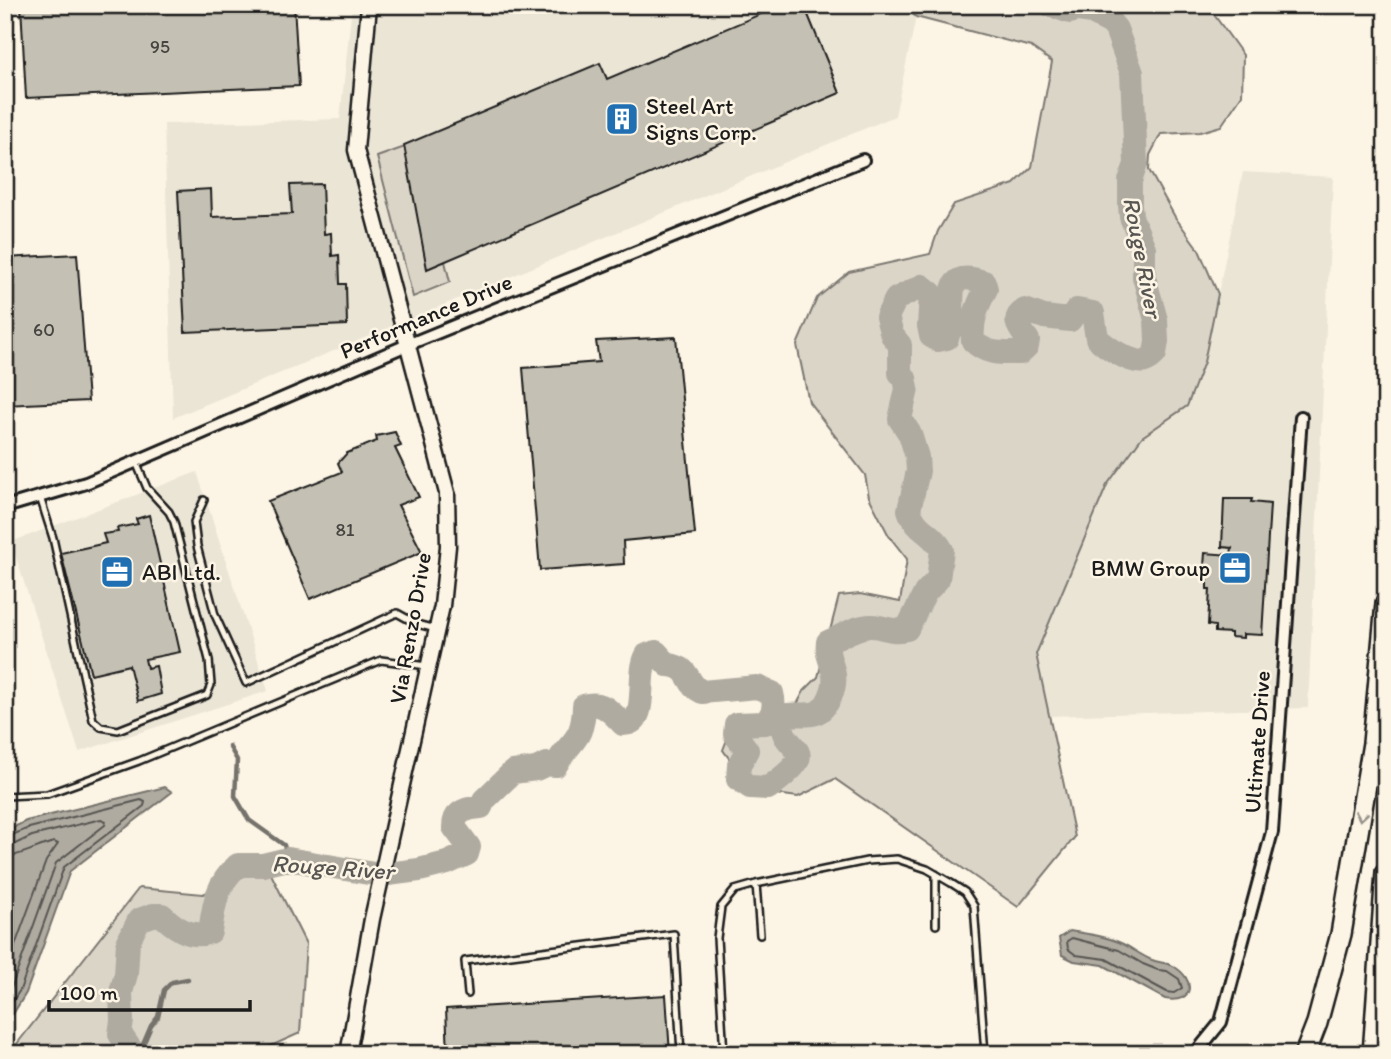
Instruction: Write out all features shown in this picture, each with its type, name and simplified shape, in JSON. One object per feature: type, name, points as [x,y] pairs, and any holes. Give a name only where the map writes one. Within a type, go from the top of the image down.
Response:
[{"type":"highway","points":[[1305,1054],[1317,1023],[1341,934],[1373,743],[1386,603]]},
{"type":"highway","points":[[1373,1054],[1386,872]]},
{"type":"street","name":"Via Renzo Drive","points":[[348,1054],[372,919],[442,606],[448,546],[447,494],[356,150],[369,5]]},
{"type":"street","name":"Performance Drive","points":[[5,507],[86,483],[407,345],[863,160]]},
{"type":"street","name":"Ultimate Drive","points":[[1195,1054],[1221,1022],[1272,832],[1301,418]]},
{"type":"lane","points":[[40,497],[53,538],[93,720],[107,730],[118,730],[207,695],[211,685],[209,660],[174,522],[170,512],[147,488],[136,462]]},
{"type":"lane","points":[[204,500],[194,522],[197,546],[215,615],[246,682],[397,613],[417,624],[436,629]]},
{"type":"lane","points":[[5,796],[47,794],[139,761],[382,660],[428,666]]},
{"type":"lane","points":[[724,1054],[717,938],[719,916],[727,898],[735,890],[755,884],[867,861],[897,859],[914,863],[936,874],[965,892],[974,906],[985,1054]]},
{"type":"lane","points":[[936,874],[936,925]]},
{"type":"lane","points":[[755,884],[760,935]]},
{"type":"lane","points":[[468,994],[465,961],[674,934],[681,1054]]},
{"type":"shaded area","points":[[352,5],[904,5],[916,17],[895,116],[173,418],[164,124],[340,119]]},
{"type":"shaded area","points":[[904,5],[1207,5],[1243,55],[1242,95],[1221,126],[1200,132],[1161,134],[1150,155],[1149,170],[1175,217],[1199,250],[1218,294],[1204,362],[1187,406],[1142,437],[1107,485],[1036,654],[1075,837],[1018,907],[835,779],[798,797],[753,791],[723,750],[733,724],[747,719],[773,724],[790,717],[804,691],[818,677],[839,596],[860,594],[900,602],[907,559],[889,536],[869,497],[865,475],[809,402],[797,345],[817,298],[849,272],[930,254],[938,231],[954,204],[1014,184],[1032,167],[1052,62],[1031,47],[916,17]]},
{"type":"shaded area","points":[[416,143],[450,282],[413,297],[377,157]]},
{"type":"shaded area","points":[[1243,172],[1333,177],[1308,708],[1049,716],[1036,654],[1107,485],[1142,437],[1187,406],[1204,362]]},
{"type":"shaded area","points":[[197,472],[268,691],[79,752],[11,542]]},
{"type":"shaded area","points":[[267,866],[306,944],[300,1033],[253,1054],[9,1054],[139,888],[203,894]]},
{"type":"water","points":[[165,787],[172,792],[70,871],[26,993],[5,1027],[5,836],[8,830],[26,821]]},
{"type":"water","points":[[1070,931],[1110,939],[1152,960],[1173,966],[1186,977],[1189,989],[1187,994],[1175,1000],[1165,999],[1103,965],[1074,961],[1062,955],[1059,938]]},
{"type":"building","points":[[21,5],[294,5],[299,86],[26,98]]},
{"type":"building","points":[[503,5],[523,5],[506,12]]},
{"type":"building","name":"Steel Art Signs Corp.","points":[[782,5],[804,5],[840,93],[427,269],[404,145],[600,63],[607,79]]},
{"type":"building","points":[[322,184],[324,234],[331,233],[332,256],[339,255],[340,284],[346,284],[347,325],[185,332],[178,191],[211,189],[212,217],[292,214],[290,185]]},
{"type":"building","points":[[77,254],[88,401],[5,405],[5,258]]},
{"type":"building","points":[[676,337],[695,534],[623,541],[624,564],[540,570],[523,368],[599,362],[596,341]]},
{"type":"building","points":[[395,432],[401,446],[395,448],[419,497],[398,505],[422,552],[310,599],[268,501],[342,472],[338,463],[347,453],[377,441],[376,436]]},
{"type":"building","name":"BMW Group","points":[[1224,499],[1252,499],[1251,502],[1270,504],[1262,635],[1243,634],[1243,638],[1231,637],[1231,633],[1215,632],[1215,626],[1208,625],[1210,589],[1207,589],[1207,581],[1203,581],[1205,553],[1231,555],[1232,548],[1222,547]]},
{"type":"building","points":[[149,515],[180,652],[145,659],[147,668],[156,666],[161,694],[138,701],[129,665],[91,674],[61,553],[106,543],[103,534],[118,532],[117,528],[138,524],[136,519]]},
{"type":"building","points":[[666,995],[670,1054],[448,1054],[446,1009]]},
{"type":"waterway","name":"Rouge River","points":[[134,1054],[120,1034],[121,992],[126,974],[128,942],[139,920],[162,915],[184,931],[197,934],[210,932],[221,888],[238,865],[263,865],[288,859],[380,875],[419,870],[447,863],[467,854],[469,847],[454,827],[456,817],[467,810],[481,807],[484,800],[513,772],[536,769],[547,764],[556,765],[579,734],[584,706],[601,706],[623,724],[632,722],[640,708],[642,675],[647,655],[656,652],[668,665],[676,666],[685,672],[693,685],[702,692],[757,687],[772,693],[773,709],[765,723],[736,724],[735,734],[747,750],[739,765],[738,779],[750,787],[768,788],[787,773],[799,756],[786,738],[783,716],[816,713],[827,702],[834,680],[828,642],[867,626],[907,629],[925,593],[938,579],[942,550],[916,523],[909,510],[918,471],[910,434],[900,419],[907,389],[905,378],[900,373],[900,345],[892,335],[887,317],[896,299],[922,286],[931,293],[931,336],[938,340],[947,338],[952,321],[954,287],[962,279],[971,279],[984,282],[986,289],[975,314],[973,327],[973,341],[984,349],[1020,353],[1027,346],[1028,340],[1017,321],[1020,313],[1025,310],[1044,317],[1070,320],[1077,310],[1093,313],[1097,338],[1120,354],[1140,362],[1155,354],[1156,320],[1144,277],[1144,248],[1131,217],[1130,205],[1130,181],[1136,164],[1132,73],[1116,29],[1111,23],[1090,12],[1070,12],[1050,5]]},
{"type":"waterway","points":[[229,746],[237,760],[235,796],[249,820],[284,845],[288,859]]},
{"type":"waterway","points":[[139,1054],[151,1026],[158,1017],[164,990],[172,982],[188,979]]},
{"type":"place","name":"Steel Art Signs Corp.","points":[[622,119]]},
{"type":"place","name":"BMW Group","points":[[1235,568]]},
{"type":"place","name":"ABI Ltd.","points":[[117,572]]}]
